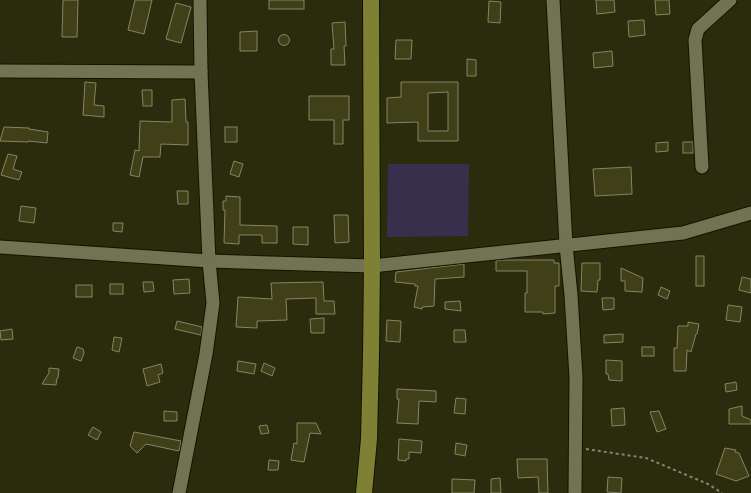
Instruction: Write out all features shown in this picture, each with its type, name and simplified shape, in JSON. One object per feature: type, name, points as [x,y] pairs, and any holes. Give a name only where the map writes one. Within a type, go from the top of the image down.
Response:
[{"type":"main road","points":[[364,493],[369,439],[372,266],[371,0]]},
{"type":"street","points":[[179,493],[206,354],[213,303],[209,261],[201,72],[200,0]]},
{"type":"street","points":[[553,0],[566,245],[571,295],[576,377],[575,493]]},
{"type":"street","points":[[702,167],[695,40],[698,29],[730,0]]},
{"type":"street","points":[[0,71],[201,72]]},
{"type":"street","points":[[0,246],[209,261],[372,266],[683,233],[751,213]]},
{"type":"path","points":[[575,447],[646,458],[708,484],[722,493]]},
{"type":"shaded area","points":[[388,164],[469,164],[468,236],[387,237]]},
{"type":"building","points":[[63,0],[78,0],[77,37],[62,37]]},
{"type":"building","points":[[135,0],[152,0],[144,34],[128,30]]},
{"type":"building","points":[[269,0],[304,0],[304,9],[269,9]]},
{"type":"building","points":[[596,0],[614,0],[615,12],[597,14]]},
{"type":"building","points":[[655,0],[669,0],[670,14],[656,15]]},
{"type":"building","points":[[489,1],[501,2],[500,23],[488,22]]},
{"type":"building","points":[[176,3],[191,7],[181,43],[166,39]]},
{"type":"building","points":[[644,20],[645,35],[629,37],[628,21]]},
{"type":"building","points":[[345,22],[345,65],[331,65],[331,49],[334,49],[332,23]]},
{"type":"building","points":[[257,31],[257,51],[240,51],[240,32]]},
{"type":"building","points":[[282,35],[286,35],[288,36],[288,44],[282,45],[279,42],[279,38]]},
{"type":"building","points":[[396,40],[412,40],[411,59],[395,59]]},
{"type":"building","points":[[612,51],[613,66],[594,68],[593,53]]},
{"type":"building","points":[[467,59],[476,60],[476,76],[467,76]]},
{"type":"building","points":[[85,82],[96,83],[94,105],[104,106],[104,117],[83,115]]},
{"type":"building","points":[[401,82],[458,82],[458,141],[418,141],[418,122],[387,123],[387,98],[401,97]],"holes":[[[448,92],[448,131],[428,131],[428,93]]]},
{"type":"building","points":[[142,90],[152,90],[152,106],[143,106]]},
{"type":"building","points":[[309,96],[349,96],[349,120],[343,120],[343,144],[334,144],[334,120],[309,120]]},
{"type":"building","points":[[185,99],[186,122],[188,122],[188,145],[161,144],[160,157],[143,157],[139,177],[130,175],[135,150],[139,151],[140,121],[172,122],[172,100]]},
{"type":"building","points":[[4,127],[29,128],[48,132],[47,143],[0,141]]},
{"type":"building","points":[[225,127],[237,127],[237,142],[225,142]]},
{"type":"building","points":[[668,142],[668,151],[656,152],[656,143]]},
{"type":"building","points":[[683,142],[693,142],[693,153],[683,153]]},
{"type":"building","points":[[8,154],[17,156],[13,169],[22,172],[19,180],[1,175]]},
{"type":"building","points":[[234,161],[243,164],[239,177],[230,174]]},
{"type":"building","points":[[631,167],[632,194],[595,196],[593,169]]},
{"type":"building","points":[[177,191],[188,191],[188,204],[178,204]]},
{"type":"building","points":[[226,196],[240,197],[240,225],[277,226],[277,243],[262,243],[262,235],[239,235],[239,244],[224,243],[225,210],[223,210],[223,201],[226,201]]},
{"type":"building","points":[[21,206],[36,208],[34,223],[19,221]]},
{"type":"building","points":[[334,215],[348,215],[349,242],[335,243]]},
{"type":"building","points":[[113,223],[123,223],[122,232],[113,231]]},
{"type":"building","points":[[293,227],[308,227],[308,245],[293,244]]},
{"type":"building","points":[[696,256],[704,256],[704,286],[696,286]]},
{"type":"building","points":[[554,260],[554,263],[559,263],[559,286],[555,286],[555,313],[543,314],[543,312],[525,312],[527,271],[496,271],[496,261]]},
{"type":"building","points":[[582,263],[600,263],[600,280],[598,280],[597,292],[581,291]]},
{"type":"building","points":[[464,264],[464,277],[435,279],[434,306],[422,307],[422,309],[414,307],[418,286],[415,286],[415,284],[395,282],[396,272]]},
{"type":"building","points":[[621,268],[643,278],[642,292],[625,291],[625,281],[621,281]]},
{"type":"building","points":[[742,277],[751,279],[751,293],[739,290]]},
{"type":"building","points":[[189,279],[190,293],[174,294],[173,280]]},
{"type":"building","points":[[143,282],[153,282],[154,291],[144,292]]},
{"type":"building","points":[[323,282],[324,301],[334,301],[335,314],[316,314],[316,298],[286,299],[287,320],[257,321],[257,328],[236,327],[238,297],[272,299],[271,283]]},
{"type":"building","points":[[110,284],[123,284],[123,294],[110,294]]},
{"type":"building","points":[[76,285],[92,285],[92,297],[76,297]]},
{"type":"building","points":[[661,287],[670,291],[667,299],[658,295]]},
{"type":"building","points":[[602,298],[614,298],[614,309],[603,310]]},
{"type":"building","points":[[460,301],[461,311],[445,309],[445,302]]},
{"type":"building","points":[[728,305],[742,307],[740,322],[726,320]]},
{"type":"building","points":[[324,318],[324,333],[311,333],[310,319]]},
{"type":"building","points":[[387,320],[401,321],[400,342],[386,341]]},
{"type":"building","points":[[177,321],[202,327],[201,335],[175,329]]},
{"type":"building","points":[[688,322],[699,324],[697,334],[691,352],[687,350],[686,371],[674,371],[674,348],[677,348],[678,326],[688,326]]},
{"type":"building","points":[[12,329],[13,339],[1,340],[0,331]]},
{"type":"building","points":[[454,330],[465,330],[466,342],[454,342]]},
{"type":"building","points":[[623,334],[623,342],[604,343],[604,335]]},
{"type":"building","points":[[114,337],[122,338],[119,352],[112,350]]},
{"type":"building","points":[[77,347],[83,349],[84,353],[81,361],[73,358]]},
{"type":"building","points":[[642,347],[654,347],[654,356],[642,356]]},
{"type":"building","points":[[606,360],[622,361],[622,381],[609,380],[608,374],[606,374]]},
{"type":"building","points":[[238,361],[256,364],[254,374],[237,371]]},
{"type":"building","points":[[264,363],[275,368],[272,376],[261,371]]},
{"type":"building","points":[[161,364],[163,373],[158,375],[160,382],[147,386],[143,369]]},
{"type":"building","points":[[49,368],[59,369],[56,385],[42,384],[49,373]]},
{"type":"building","points":[[736,382],[737,390],[726,392],[725,384]]},
{"type":"building","points":[[397,389],[436,391],[436,402],[419,401],[418,424],[397,423],[399,399],[397,399]]},
{"type":"building","points":[[456,398],[466,399],[465,414],[454,413]]},
{"type":"building","points":[[742,406],[742,416],[751,420],[751,424],[729,424],[729,409]]},
{"type":"building","points":[[624,408],[625,425],[612,426],[611,409]]},
{"type":"building","points":[[164,411],[177,412],[177,421],[164,421]]},
{"type":"building","points":[[659,411],[666,429],[657,432],[650,412]]},
{"type":"building","points":[[297,423],[316,423],[321,434],[310,433],[304,462],[291,460],[294,443],[297,444]]},
{"type":"building","points":[[267,425],[269,433],[261,434],[259,426]]},
{"type":"building","points":[[93,427],[101,432],[97,440],[88,435]]},
{"type":"building","points":[[134,432],[181,441],[179,451],[146,444],[137,453],[130,446]]},
{"type":"building","points":[[399,439],[422,441],[421,453],[409,452],[409,459],[406,459],[406,461],[398,460]]},
{"type":"building","points":[[456,443],[467,445],[465,456],[455,454]]},
{"type":"building","points":[[725,448],[736,450],[735,452],[739,453],[749,476],[736,481],[716,474]]},
{"type":"building","points":[[517,459],[547,459],[548,493],[539,493],[538,477],[518,478]]},
{"type":"building","points":[[269,460],[279,461],[278,470],[268,470]]},
{"type":"building","points":[[608,477],[622,478],[621,493],[607,492]]},
{"type":"building","points":[[500,478],[501,493],[491,493],[491,479]]},
{"type":"building","points":[[452,479],[475,480],[474,493],[452,493]]}]
